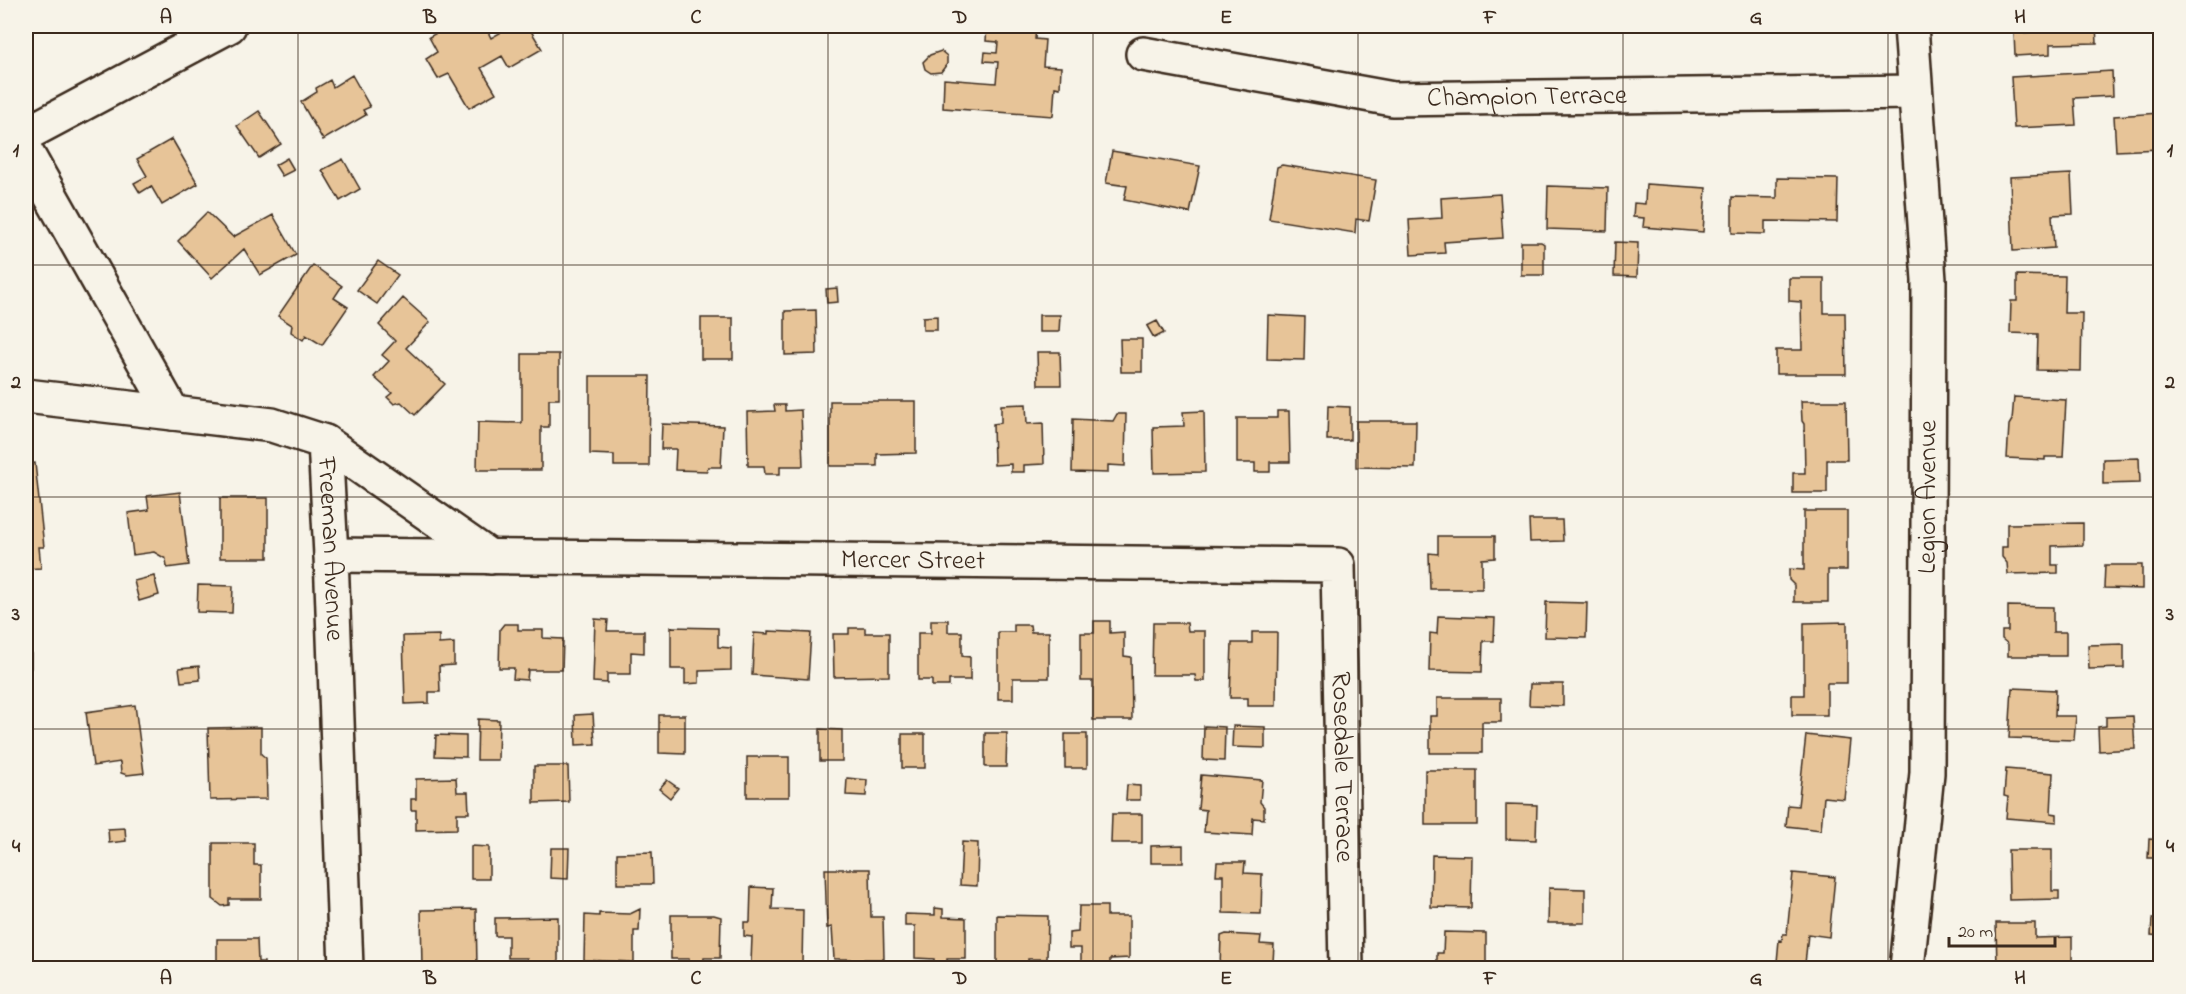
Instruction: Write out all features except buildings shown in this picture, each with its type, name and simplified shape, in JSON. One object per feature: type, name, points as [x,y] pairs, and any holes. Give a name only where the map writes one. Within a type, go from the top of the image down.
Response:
[{"type":"street","points":[[26,134],[229,26]]},
{"type":"street","name":"Legion Avenue","points":[[1907,969],[1927,773],[1929,280],[1911,26]]},
{"type":"street","name":"Champion Terrace","points":[[1143,54],[1393,99],[1915,92]]},
{"type":"street","points":[[26,152],[173,413]]},
{"type":"street","name":"Freeman Avenue","points":[[26,396],[272,425],[325,442],[332,555],[346,969]]},
{"type":"street","points":[[325,442],[490,557]]},
{"type":"street","name":"Mercer Street","points":[[332,555],[1338,565]]},
{"type":"street","name":"Rosedale Terrace","points":[[1338,565],[1346,969]]}]
